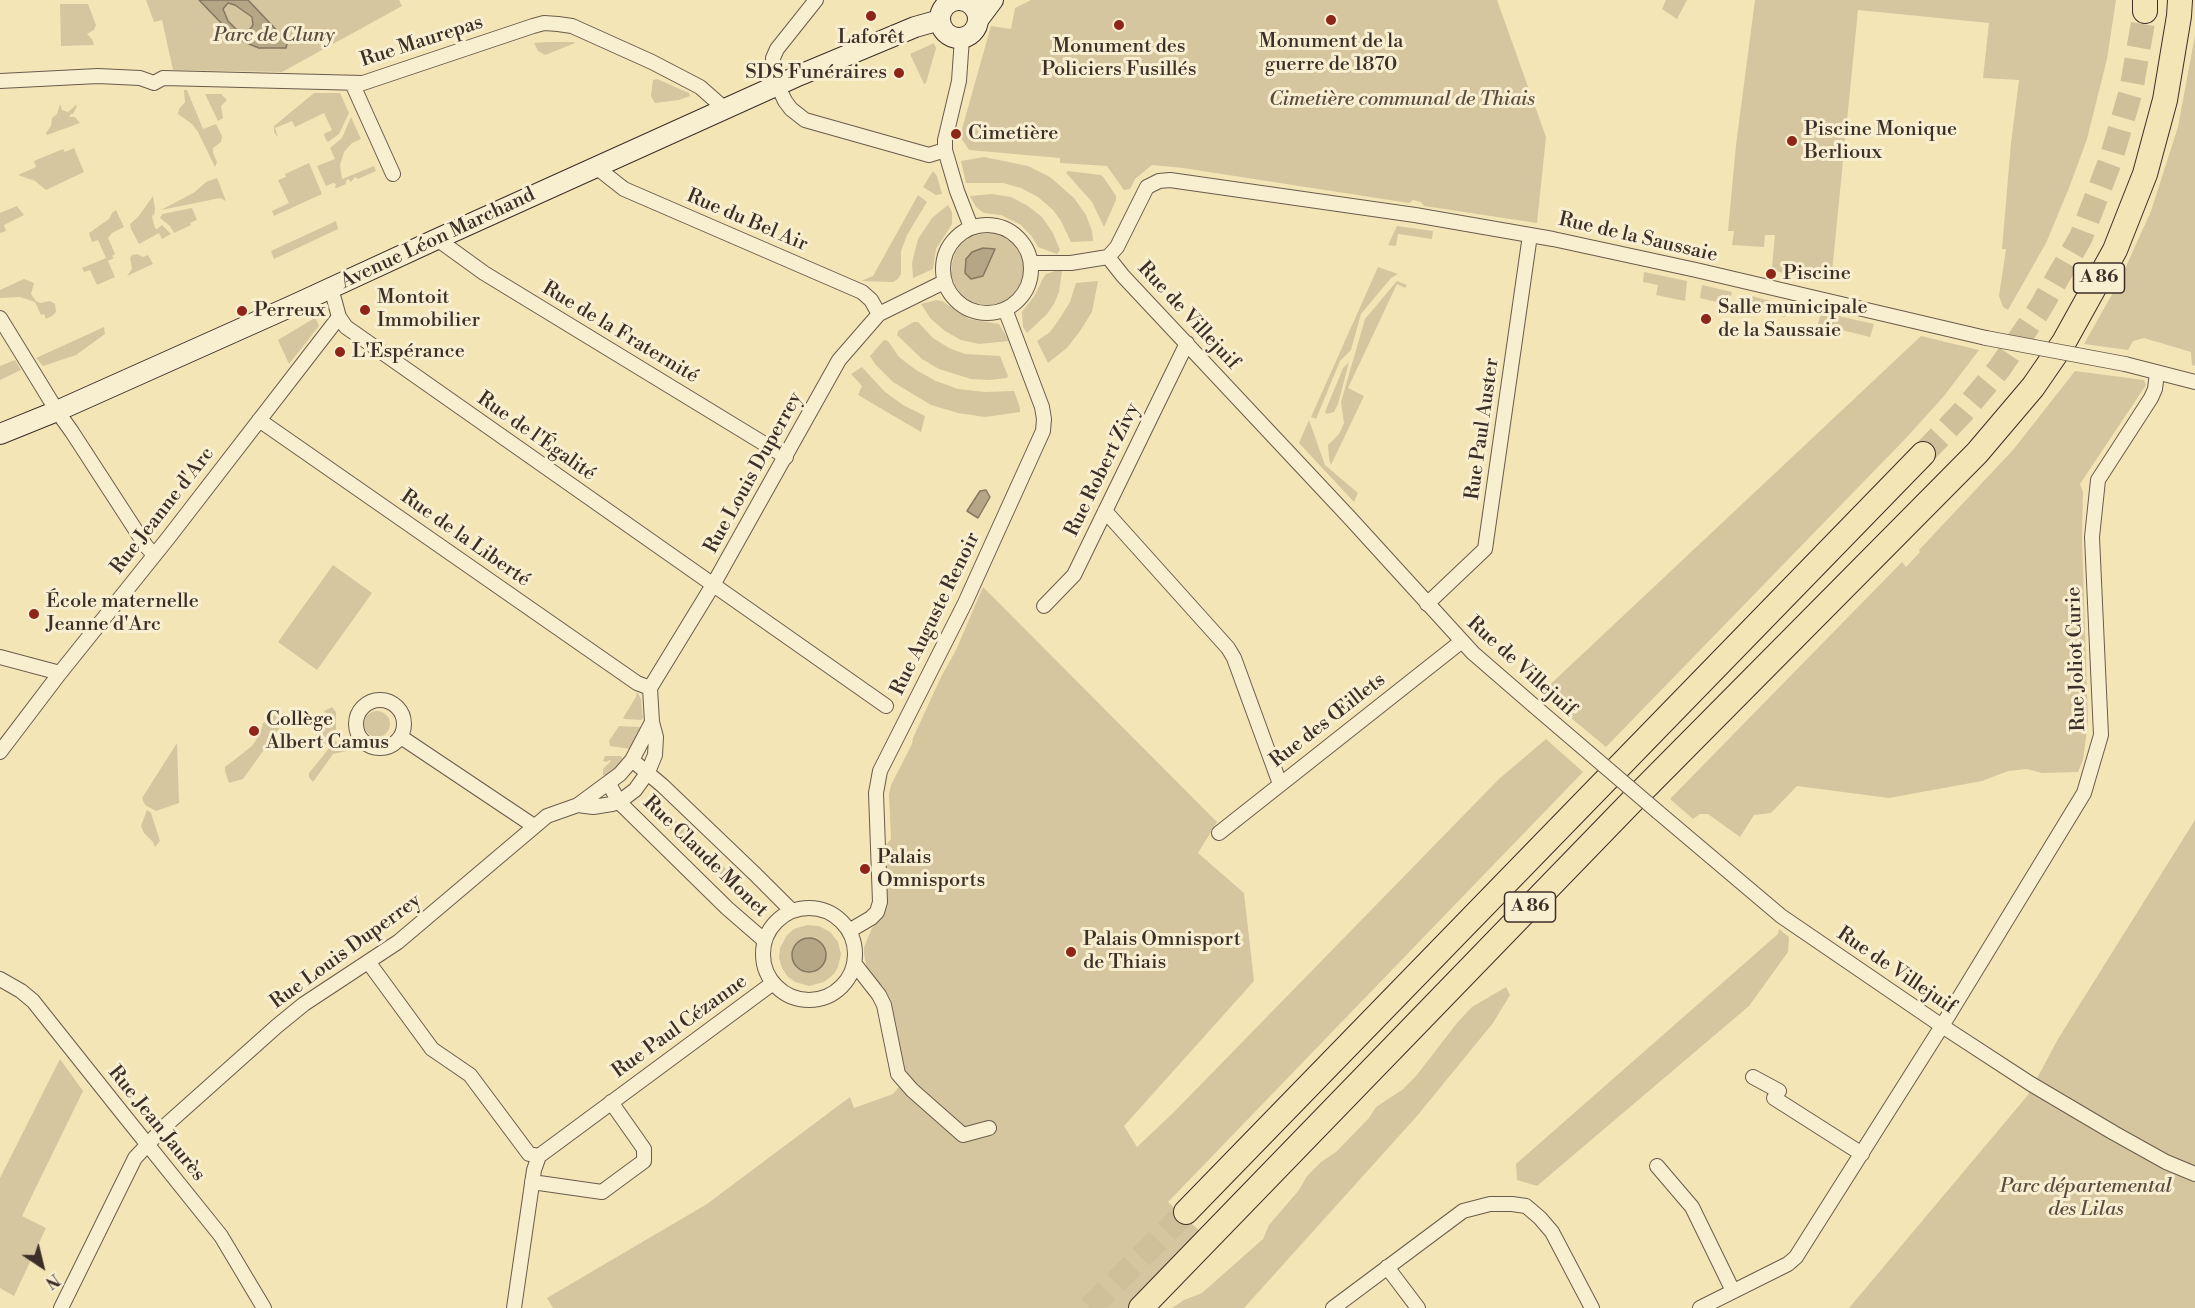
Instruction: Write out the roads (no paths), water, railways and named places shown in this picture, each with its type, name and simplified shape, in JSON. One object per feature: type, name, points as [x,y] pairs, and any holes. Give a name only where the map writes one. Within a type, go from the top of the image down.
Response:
[{"type":"highway","name":"A 86","points":[[1141,1308],[1640,793],[1931,501],[1977,453],[2032,387],[2064,342],[2115,250],[2145,174],[2165,100],[2180,0]]},
{"type":"highway","name":"A 86","points":[[1186,1212],[1923,454]]},
{"type":"main road","points":[[978,20],[974,8],[966,1],[953,1],[947,4],[939,20],[946,34],[962,38],[973,32],[978,20],[993,0]]},
{"type":"main road","name":"Avenue Léon Marchand","points":[[0,434],[57,411],[777,86],[905,31],[939,20]]},
{"type":"street","points":[[816,0],[774,53],[772,70],[777,86],[791,110],[805,120],[929,155],[945,150]]},
{"type":"street","name":"Rue Maurepas","points":[[0,81],[98,76],[140,78],[154,83],[163,78],[363,83],[544,23],[572,26],[673,73],[700,87],[725,109]]},
{"type":"street","points":[[962,38],[959,81],[945,140],[945,150],[961,204],[971,227]]},
{"type":"street","points":[[352,83],[393,174]]},
{"type":"street","name":"Rue du Bel Air","points":[[596,167],[624,189],[862,292],[871,300],[879,314]]},
{"type":"street","name":"Rue de la Saussaie","points":[[1108,257],[1117,247],[1145,190],[1152,183],[1163,180],[1415,215],[1530,235],[1696,270],[1986,338],[2125,364],[2195,382]]},
{"type":"street","points":[[994,225],[1007,229],[1023,243],[1031,263],[1026,290],[1017,302],[991,313],[976,312],[962,306],[951,295],[944,282],[942,267],[945,252],[954,239],[971,227],[994,225]]},
{"type":"street","name":"Rue Paul Auster","points":[[1427,604],[1485,549],[1530,235]]},
{"type":"street","name":"Rue de la Fraternité","points":[[437,238],[484,273],[786,457]]},
{"type":"street","name":"Rue de Villejuif","points":[[1031,263],[1071,263],[1108,257],[1123,276],[1462,641],[1533,705],[1781,916],[2031,1084],[2166,1162],[2195,1174]]},
{"type":"street","name":"Rue Louis Duperrey","points":[[650,688],[713,585],[839,360],[879,314],[944,282]]},
{"type":"street","points":[[331,288],[339,317]]},
{"type":"street","name":"Rue Auguste Renoir","points":[[849,931],[871,918],[877,912],[880,902],[876,794],[880,771],[965,603],[1042,431],[1044,418],[1042,407],[1005,309]]},
{"type":"street","name":"Rue Jeanne d'Arc","points":[[0,752],[339,317]]},
{"type":"street","name":"Rue de l'Égalité","points":[[339,317],[346,327],[886,706]]},
{"type":"street","points":[[0,318],[57,411],[154,555]]},
{"type":"street","name":"Rue Robert Zivy","points":[[1044,606],[1071,579],[1187,343]]},
{"type":"street","name":"Rue Joliot Curie","points":[[1700,1308],[1788,1264],[1796,1257],[1942,1026],[2084,794],[2101,735],[2092,537],[2098,480],[2151,398],[2157,373]]},
{"type":"street","name":"Rue de la Liberté","points":[[259,420],[637,683],[650,688]]},
{"type":"street","points":[[1105,511],[1228,648],[1234,658],[1280,784]]},
{"type":"street","name":"Rue des Œillets","points":[[1219,833],[1462,641]]},
{"type":"street","points":[[0,657],[60,673]]},
{"type":"street","points":[[619,802],[635,790],[652,765],[657,746],[652,722],[650,688]]},
{"type":"street","name":"Rue Louis Duperrey","points":[[61,1308],[135,1158],[165,1126],[304,1004],[369,963],[512,847],[534,826],[553,813],[578,805],[609,784],[632,760],[652,722]]},
{"type":"street","points":[[401,737],[534,826]]},
{"type":"street","name":"Rue Claude Monet","points":[[632,760],[648,772],[756,874],[792,912]]},
{"type":"street","name":"Rue Claude Monet","points":[[609,784],[619,802],[727,908],[765,941]]},
{"type":"street","name":"Rue Louis Duperrey","points":[[578,805],[600,807],[619,802]]},
{"type":"street","points":[[809,908],[826,911],[839,919],[849,931],[854,941],[854,963],[851,974],[836,992],[814,1000],[799,999],[785,993],[768,976],[763,959],[765,941],[775,923],[792,912],[809,908]]},
{"type":"street","points":[[369,963],[432,1049],[470,1075],[529,1154],[539,1156],[535,1163],[514,1308]]},
{"type":"street","points":[[854,963],[884,1005],[898,1074],[912,1090],[963,1135],[989,1128]]},
{"type":"street","name":"Rue Jean Jaurès","points":[[0,979],[33,1001],[221,1236],[264,1308]]},
{"type":"street","name":"Rue Paul Cézanne","points":[[539,1156],[773,983]]},
{"type":"street","points":[[1753,1077],[1779,1091],[1774,1098],[1862,1154]]},
{"type":"street","name":"Rue Paul Cézanne","points":[[532,1182],[602,1192],[644,1161],[644,1149],[611,1102]]},
{"type":"street","points":[[1657,1166],[1692,1207],[1733,1291]]},
{"type":"street","points":[[1333,1308],[1462,1211],[1490,1204],[1526,1206],[1540,1218],[1552,1232],[1592,1308]]},
{"type":"street","points":[[1387,1268],[1418,1308]]},
{"type":"tunnel","points":[[1923,454],[1999,369],[2039,310],[2081,237],[2111,159],[2131,91],[2145,11]]},
{"type":"tunnel","points":[[1090,1308],[1186,1212]]},
{"type":"place","name":"Laforêt","points":[[871,16]]},
{"type":"place","name":"Monument de la guerre de 1870","points":[[1331,20]]},
{"type":"place","name":"Monument des Policiers Fusillés","points":[[1119,25]]},
{"type":"place","name":"SDS Funéraires","points":[[899,73]]},
{"type":"place","name":"Cimetière","points":[[956,134]]},
{"type":"place","name":"Piscine Monique Berlioux","points":[[1792,141]]},
{"type":"place","name":"Piscine","points":[[1771,274]]},
{"type":"place","name":"Montoit Immobilier","points":[[365,310]]},
{"type":"place","name":"Perreux","points":[[242,311]]},
{"type":"place","name":"Salle municipale de la Saussaie","points":[[1706,319]]},
{"type":"place","name":"L'Espérance","points":[[340,352]]},
{"type":"place","name":"École maternelle Jeanne d'Arc","points":[[34,614]]},
{"type":"place","name":"Collège Albert Camus","points":[[254,731]]},
{"type":"place","name":"Palais Omnisports","points":[[865,869]]},
{"type":"place","name":"Palais Omnisport de Thiais","points":[[1071,952]]},
{"type":"park label","name":"Parc de Cluny","points":[[274,36]]},
{"type":"park label","name":"Cimetière communal de Thiais","points":[[1402,100]]},
{"type":"park label","name":"Parc départemental des Lilas","points":[[2086,1198]]}]
